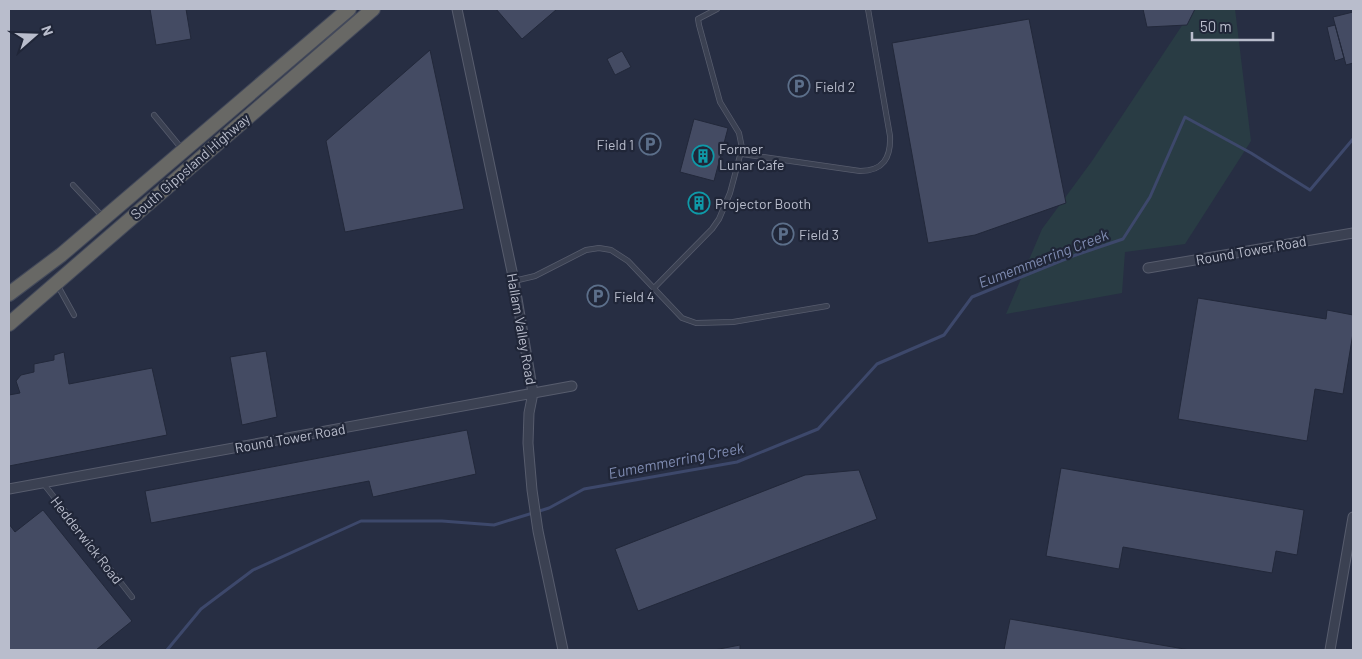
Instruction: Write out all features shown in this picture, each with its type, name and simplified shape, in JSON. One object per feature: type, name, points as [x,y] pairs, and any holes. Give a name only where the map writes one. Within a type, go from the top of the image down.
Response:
[{"type":"highway","name":"South Gippsland Highway","points":[[9,294],[43,269],[104,218],[349,9]]},
{"type":"highway","name":"South Gippsland Highway","points":[[9,324],[114,231],[373,9]]},
{"type":"highway","points":[[289,60],[299,72]]},
{"type":"highway","points":[[184,150],[193,164]]},
{"type":"highway","points":[[104,218],[114,231]]},
{"type":"highway","points":[[43,269],[56,284]]},
{"type":"street","name":"Hallam Valley Road","points":[[457,9],[514,281],[533,393],[529,413],[528,436],[532,490],[538,531],[562,650]]},
{"type":"street","name":"Round Tower Road","points":[[1148,268],[1353,233]]},
{"type":"street","name":"Round Tower Road","points":[[9,489],[572,386]]},
{"type":"street","points":[[1330,650],[1353,517]]},
{"type":"lane","points":[[654,288],[712,230],[730,193],[742,154],[739,133],[720,102],[699,25],[698,19],[717,9]]},
{"type":"lane","points":[[742,154],[860,171],[875,170],[880,166],[889,153],[890,136],[868,9]]},
{"type":"lane","points":[[154,115],[184,150]]},
{"type":"lane","points":[[73,185],[104,218]]},
{"type":"lane","points":[[514,281],[535,276],[586,250],[599,248],[611,250],[628,260],[682,318],[696,324],[733,322],[826,306]]},
{"type":"lane","points":[[56,284],[74,315]]},
{"type":"lane","name":"Hedderwick Road","points":[[43,483],[132,597]]},
{"type":"shaded area","points":[[1193,9],[1235,9],[1251,141],[1185,244],[1125,252],[1122,293],[1006,314],[1042,229],[1092,161]]},
{"type":"building","points":[[150,9],[186,9],[191,39],[156,45]]},
{"type":"building","points":[[496,9],[557,9],[522,39]]},
{"type":"building","points":[[1143,9],[1195,9],[1187,25],[1147,27]]},
{"type":"building","points":[[1353,12],[1353,63],[1346,65],[1333,17]]},
{"type":"building","points":[[1029,19],[1066,203],[975,235],[928,243],[892,43]]},
{"type":"building","points":[[1335,25],[1344,58],[1335,61],[1327,27]]},
{"type":"building","points":[[430,50],[464,209],[345,232],[326,141]]},
{"type":"building","points":[[622,51],[631,67],[615,75],[607,59]]},
{"type":"building","name":"Former Lunar Cafe","points":[[694,119],[728,128],[714,181],[680,172]]},
{"type":"building","name":"Projector Booth","points":[[693,193],[711,200],[706,213],[687,206]]},
{"type":"building","points":[[1198,298],[1326,319],[1327,310],[1353,315],[1353,333],[1343,394],[1315,389],[1307,441],[1178,419]]},
{"type":"building","points":[[266,351],[277,417],[242,425],[230,357]]},
{"type":"building","points":[[64,352],[69,384],[152,368],[167,435],[9,466],[9,395],[20,393],[16,381],[21,375],[34,372],[34,364],[54,360],[54,355]]},
{"type":"building","points":[[467,430],[476,474],[373,497],[369,481],[151,523],[145,491]]},
{"type":"building","points":[[1061,468],[1304,510],[1297,555],[1276,551],[1272,573],[1123,547],[1119,569],[1046,556]]},
{"type":"building","points":[[859,470],[877,519],[638,611],[615,549],[805,475]]},
{"type":"building","points":[[43,510],[132,621],[96,650],[9,650],[9,524],[15,532]]},
{"type":"building","points":[[1010,619],[1190,650],[1004,650]]},
{"type":"building","points":[[740,645],[740,650],[714,650]]},
{"type":"waterway","name":"Eumemmerring Creek","points":[[167,650],[201,609],[253,570],[361,521],[442,521],[494,525],[549,508],[584,489],[737,462],[818,429],[877,364],[944,335],[972,297],[1073,256],[1123,239],[1150,197],[1185,117],[1251,153],[1310,190],[1353,139]]},
{"type":"place","name":"Field 2","points":[[799,86]]},
{"type":"place","name":"Field 1","points":[[650,144]]},
{"type":"place","name":"Former Lunar Cafe","points":[[703,156]]},
{"type":"place","name":"Projector Booth","points":[[699,203]]},
{"type":"place","name":"Field 3","points":[[783,234]]},
{"type":"place","name":"Field 4","points":[[598,296]]}]
